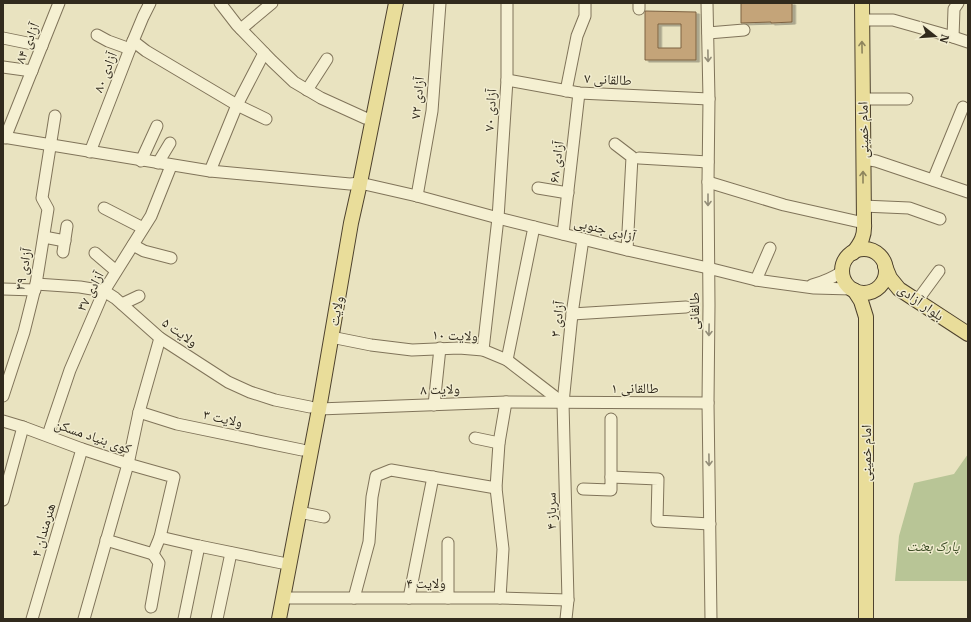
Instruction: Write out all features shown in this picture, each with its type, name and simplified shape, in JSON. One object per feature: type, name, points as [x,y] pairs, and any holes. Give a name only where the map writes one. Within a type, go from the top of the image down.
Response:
[{"type":"main road","name":"ولایت","points":[[272,619],[302,450],[314,408],[331,336],[351,223],[355,183],[365,118],[387,3]]},
{"type":"main road","name":"ولایت","points":[[279,619],[299,512],[342,222],[355,183],[396,3]]},
{"type":"main road","name":"امام خمینی","points":[[853,253],[860,245],[864,226],[862,3]]},
{"type":"main road","name":"بلوار آزادی","points":[[864,226],[869,240],[882,258],[890,278],[899,289],[968,334]]},
{"type":"main road","points":[[866,317],[867,303],[874,291],[884,280],[886,267],[882,258],[874,252],[860,250],[853,253],[844,264],[844,278],[847,284],[853,290],[858,292],[864,293],[874,291]]},
{"type":"main road","name":"امام خمینی","points":[[853,290],[864,307],[866,317],[866,619]]},
{"type":"main road","name":"بلوار آزادی","points":[[874,291],[893,294],[901,298],[968,344]]},
{"type":"street","name":"آزادی ۸۴","points":[[4,138],[59,3]]},
{"type":"street","name":"آزادی ۸۰","points":[[90,152],[131,45],[150,3]]},
{"type":"street","points":[[220,3],[241,29],[294,82],[321,98],[365,118]]},
{"type":"street","points":[[241,29],[272,3]]},
{"type":"street","name":"آزادی ۷۲","points":[[417,196],[432,111],[440,3]]},
{"type":"street","name":"آزادی ۷۰","points":[[482,350],[498,218],[507,80],[507,3]]},
{"type":"street","points":[[566,91],[577,36],[585,16],[585,3]]},
{"type":"street","name":"طالقانی","points":[[707,3],[709,99],[708,403],[711,619]]},
{"type":"street","points":[[953,37],[954,9],[958,3]]},
{"type":"street","points":[[862,20],[893,20],[968,42]]},
{"type":"street","points":[[708,32],[744,30]]},
{"type":"street","points":[[97,35],[108,41],[131,45],[146,51],[237,105],[266,119]]},
{"type":"street","points":[[3,38],[42,46]]},
{"type":"street","points":[[210,171],[237,105],[264,53]]},
{"type":"street","points":[[307,90],[327,59]]},
{"type":"street","points":[[3,67],[32,71]]},
{"type":"street","name":"طالقانی ۷","points":[[507,80],[580,93],[709,99]]},
{"type":"street","name":"آزادی ۶۸","points":[[563,234],[580,93]]},
{"type":"street","points":[[863,99],[907,99]]},
{"type":"street","points":[[933,180],[963,107]]},
{"type":"street","name":"آزادی ۳۹","points":[[3,396],[24,332],[36,287],[48,209],[42,198],[55,116]]},
{"type":"street","points":[[141,160],[157,126]]},
{"type":"street","name":"آزادی جنوبی","points":[[4,138],[171,166],[210,171],[355,183],[417,196],[534,227],[756,280],[805,287],[822,283],[835,277],[843,271]]},
{"type":"street","points":[[158,163],[170,142]]},
{"type":"street","points":[[615,144],[632,157],[627,250]]},
{"type":"street","points":[[639,158],[708,162]]},
{"type":"street","points":[[864,159],[876,161],[967,190]]},
{"type":"street","name":"آزادی ۳۷","points":[[48,436],[70,370],[104,292],[151,216],[171,166]]},
{"type":"street","points":[[708,182],[784,205],[864,226]]},
{"type":"street","points":[[538,188],[568,193]]},
{"type":"street","points":[[863,206],[909,208],[940,219]]},
{"type":"street","points":[[104,208],[143,228]]},
{"type":"street","points":[[63,252],[67,226]]},
{"type":"street","points":[[508,360],[534,227]]},
{"type":"street","points":[[44,237],[65,241]]},
{"type":"street","name":"آزادی ۳","points":[[563,403],[572,314],[583,239]]},
{"type":"street","points":[[133,245],[171,258]]},
{"type":"street","points":[[756,280],[770,248]]},
{"type":"street","points":[[94,253],[116,271]]},
{"type":"street","points":[[917,301],[939,271]]},
{"type":"street","name":"ولایت ۵","points":[[3,289],[80,287],[104,292],[115,298],[160,338],[228,382],[250,392],[275,400],[314,408]]},
{"type":"street","points":[[805,287],[853,290]]},
{"type":"street","points":[[122,304],[139,296]]},
{"type":"street","points":[[572,314],[686,307]]},
{"type":"street","name":"ولایت ۱۰","points":[[331,336],[371,345],[412,350],[440,348],[482,350],[508,360],[563,403]]},
{"type":"street","points":[[84,619],[128,464],[139,412],[160,338]]},
{"type":"street","points":[[434,405],[440,348]]},
{"type":"street","points":[[500,598],[503,550],[496,488],[499,443],[506,402]]},
{"type":"street","name":"ولایت ۸","points":[[314,408],[506,402],[563,403]]},
{"type":"street","name":"طالقانی ۱","points":[[563,403],[708,403]]},
{"type":"street","name":"سرباز ۴","points":[[563,403],[568,600],[566,619]]},
{"type":"street","name":"ولایت ۳","points":[[139,412],[178,424],[302,450]]},
{"type":"street","points":[[583,489],[611,490],[611,419]]},
{"type":"street","name":"کوی بنیاد مسکن","points":[[3,421],[48,436],[82,450],[174,477],[160,537]]},
{"type":"street","points":[[3,500],[23,427]]},
{"type":"street","points":[[475,438],[499,443]]},
{"type":"street","name":"هنرمندان ۴","points":[[32,619],[82,450]]},
{"type":"street","points":[[354,598],[368,542],[372,497],[376,476],[392,470],[496,488]]},
{"type":"street","points":[[409,598],[432,477]]},
{"type":"street","points":[[611,477],[658,480],[657,521],[710,524]]},
{"type":"street","points":[[299,512],[324,517]]},
{"type":"street","points":[[153,554],[160,537],[282,563]]},
{"type":"street","points":[[106,540],[153,554],[159,563],[152,607]]},
{"type":"street","points":[[448,543],[448,598]]},
{"type":"street","points":[[184,619],[199,546]]},
{"type":"street","points":[[217,619],[231,552]]},
{"type":"street","name":"ولایت ۴","points":[[283,598],[500,598],[568,600]]},
{"type":"green space","name":"پارک بعثت","points":[[968,454],[968,581],[895,581],[899,536],[914,483],[954,474]]},
{"type":"building","points":[[741,3],[792,3],[792,22],[741,23]]},
{"type":"building","points":[[645,11],[696,12],[696,60],[645,60]],"holes":[[[658,24],[681,24],[681,48],[658,48]]]}]
